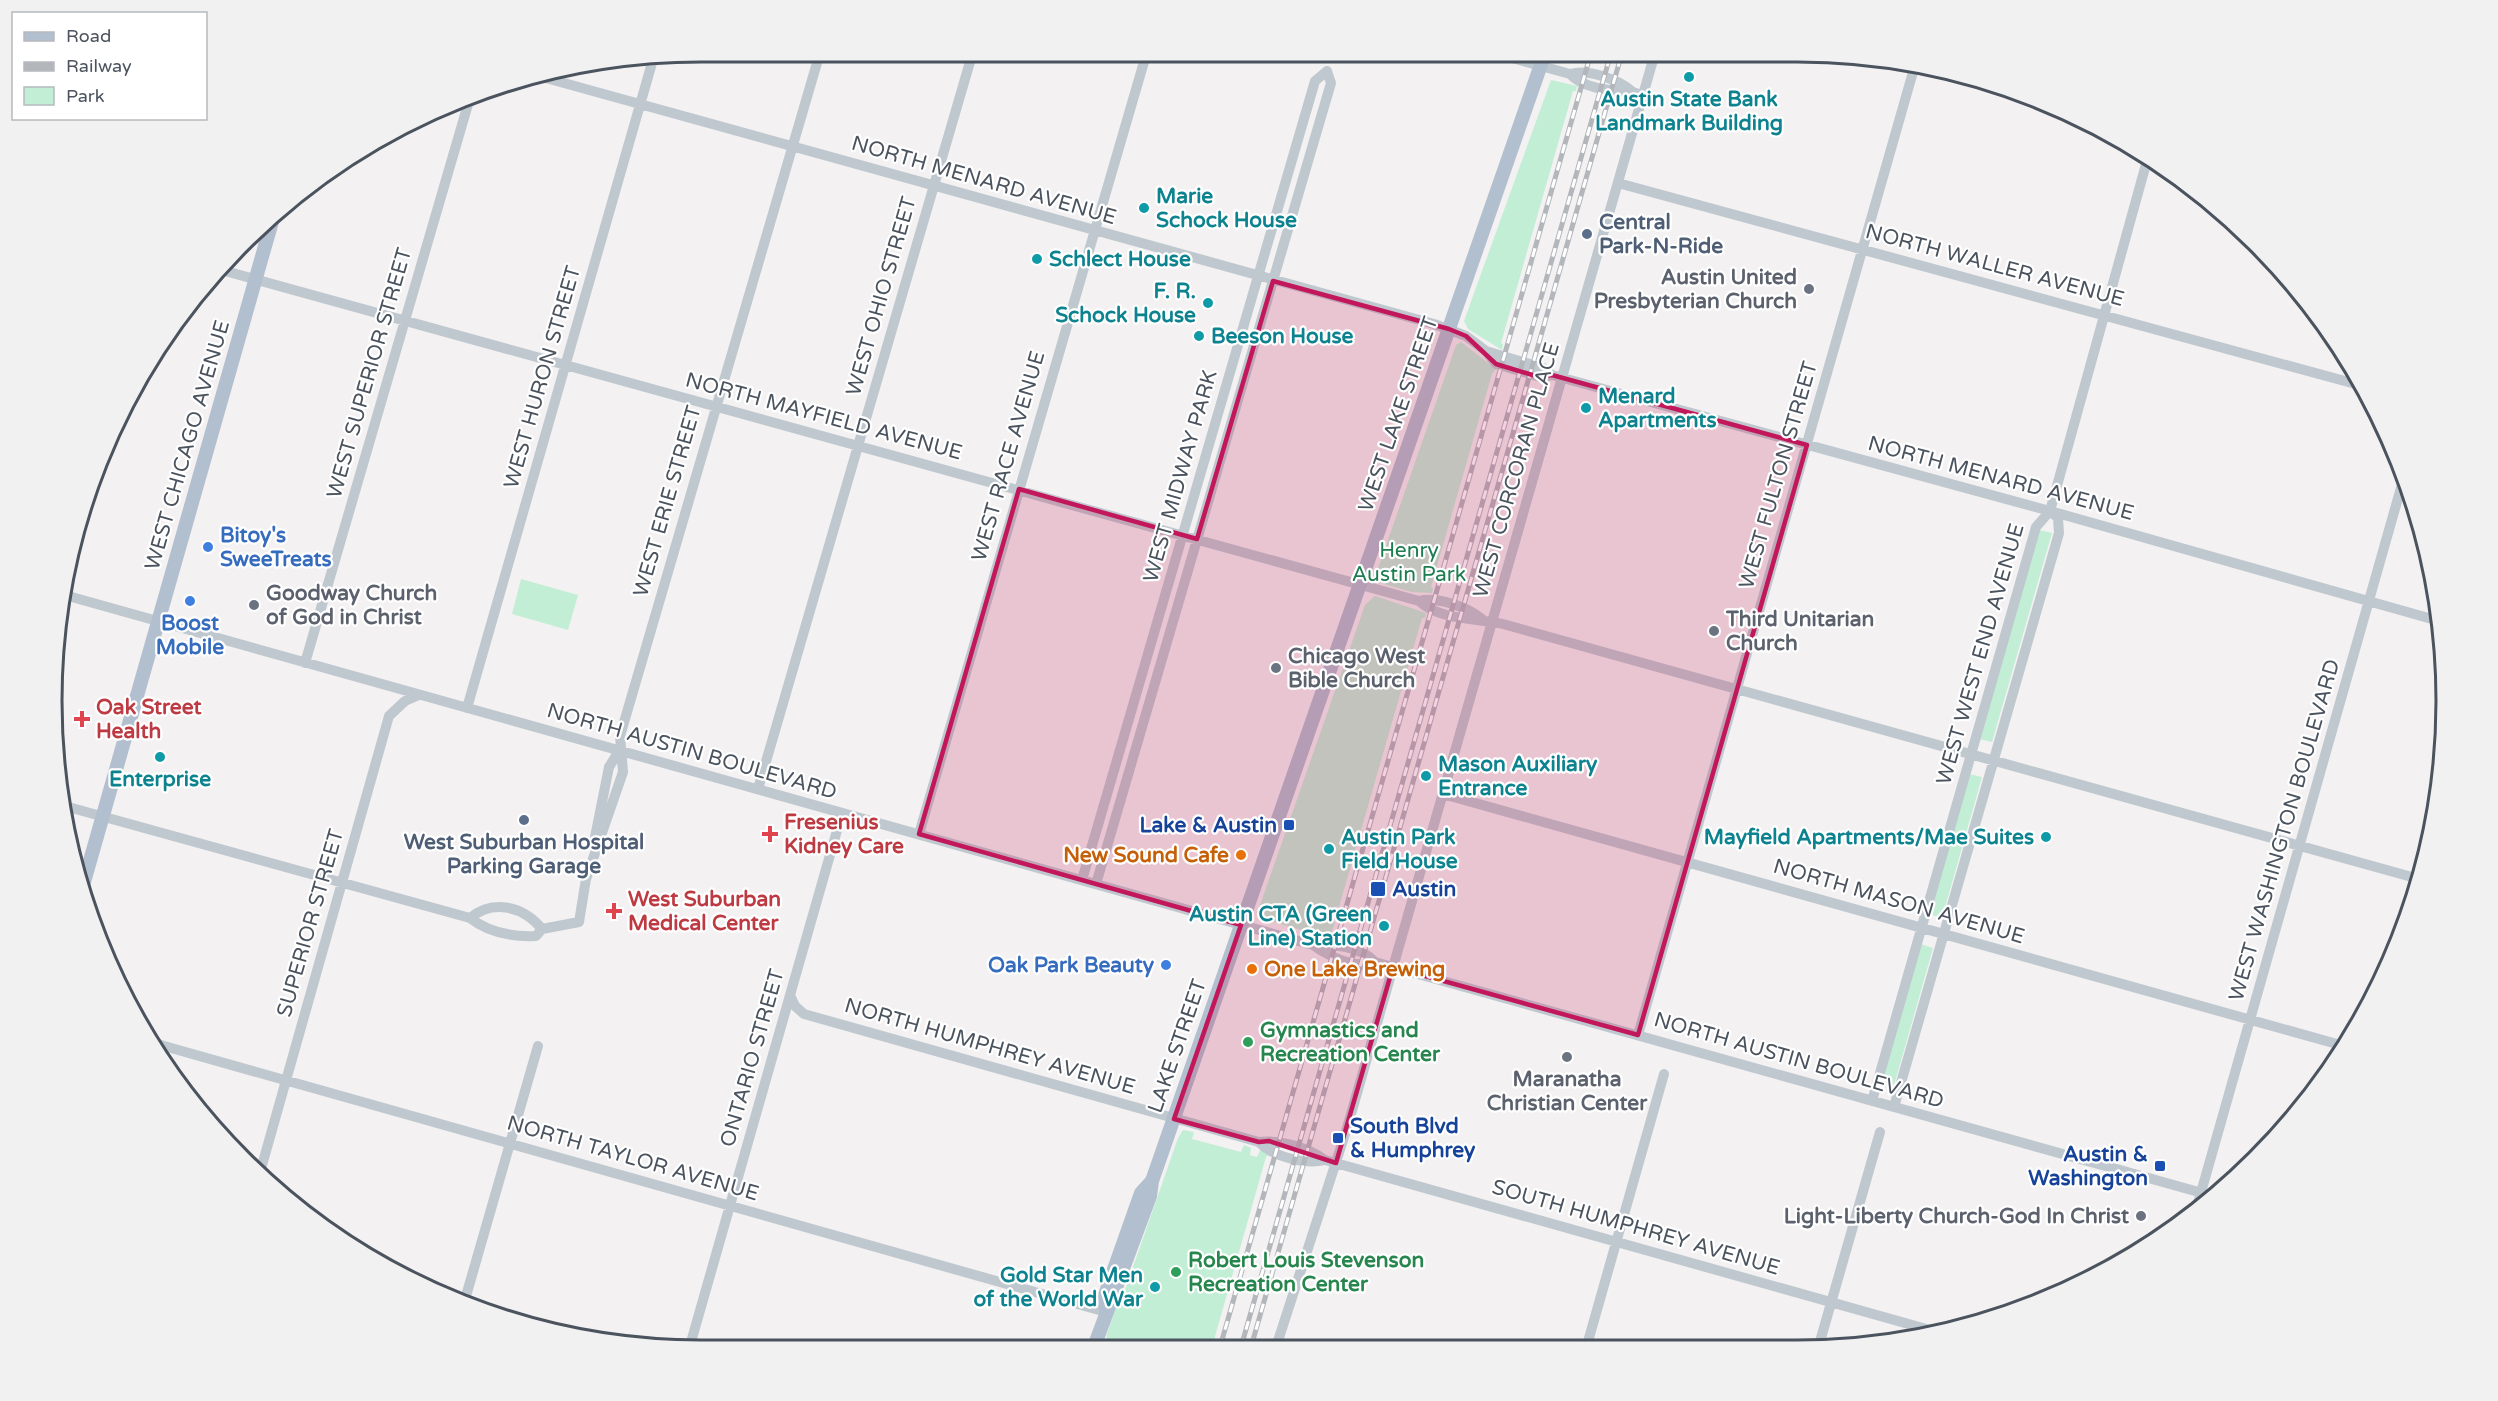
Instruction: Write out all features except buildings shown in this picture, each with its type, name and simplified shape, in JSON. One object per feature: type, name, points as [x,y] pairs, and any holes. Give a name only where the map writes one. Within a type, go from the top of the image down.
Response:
[{"type":"main road","name":"WEST LAKE STREET","points":[[1241,925],[1543,62]]},
{"type":"main road","name":"WEST CHICAGO AVENUE","points":[[86,875],[270,229]]},
{"type":"main road","name":"LAKE STREET","points":[[1096,1340],[1106,1312],[1105,1295],[1141,1194],[1152,1181],[1241,925]]},
{"type":"street","name":"WEST ERIE STREET","points":[[542,929],[579,922],[581,898],[609,767],[620,751],[620,736],[817,62]]},
{"type":"street","name":"WEST OHIO STREET","points":[[758,789],[970,62]]},
{"type":"street","name":"WEST RACE AVENUE","points":[[919,834],[1144,62]]},
{"type":"street","points":[[1548,62],[1570,74],[1577,81],[1620,93],[1638,93]]},
{"type":"street","name":"WEST CORCORAN PLACE","points":[[1278,1340],[1330,1161],[1394,967],[1493,622],[1557,376],[1618,183],[1638,93],[1651,62]]},
{"type":"street","name":"WEST HURON STREET","points":[[467,708],[652,64]]},
{"type":"street","name":"WEST MIDWAY PARK","points":[[1082,880],[1315,81],[1327,71],[1332,83],[1096,884]]},
{"type":"street","name":"WEST FULTON STREET","points":[[1638,1035],[1913,72]]},
{"type":"street","name":"NORTH MENARD AVENUE","points":[[551,80],[1449,329],[1466,336],[1486,351],[1496,364],[1540,377],[1557,376],[2050,511],[2431,619]]},
{"type":"street","name":"WEST SUPERIOR STREET","points":[[305,663],[468,106]]},
{"type":"street","points":[[1297,143],[1312,148]]},
{"type":"street","points":[[2050,511],[2146,165]]},
{"type":"street","name":"NORTH WALLER AVENUE","points":[[1618,183],[2352,383]]},
{"type":"street","name":"NORTH MAYFIELD AVENUE","points":[[227,272],[1360,585],[1419,601],[1429,599],[1473,612],[1482,619],[2412,877]]},
{"type":"street","name":"WEST WASHINGTON BOULEVARD","points":[[2200,1196],[2401,489]]},
{"type":"street","name":"WEST WEST END AVENUE","points":[[1872,1101],[2036,527],[2050,511],[2058,518],[2059,533],[1894,1107]]},
{"type":"street","name":"NORTH AUSTIN BOULEVARD","points":[[70,597],[1313,945],[1326,954],[1367,965],[1375,962],[1394,967],[2201,1192]]},
{"type":"street","name":"SUPERIOR STREET","points":[[262,1165],[389,716],[405,701],[419,694]]},
{"type":"street","name":"NORTH MASON AVENUE","points":[[1443,794],[2336,1044]]},
{"type":"street","points":[[71,808],[470,918],[484,929],[536,936],[542,929],[529,916],[495,905],[483,907],[470,918]]},
{"type":"street","name":"ONTARIO STREET","points":[[692,1340],[842,813]]},
{"type":"street","name":"NORTH HUMPHREY AVENUE","points":[[790,995],[795,1006],[804,1014],[1258,1142],[1269,1141],[1316,1153],[1330,1161]]},
{"type":"street","name":"NORTH TAYLOR AVENUE","points":[[163,1046],[1106,1312]]},
{"type":"street","points":[[466,1295],[538,1046]]},
{"type":"street","points":[[1589,1340],[1664,1074]]},
{"type":"street","points":[[1821,1339],[1880,1132]]},
{"type":"street","name":"SOUTH HUMPHREY AVENUE","points":[[1330,1161],[1920,1327]]},
{"type":"highlighted area","points":[[1273,281],[1449,329],[1466,336],[1496,364],[1539,377],[1552,375],[1807,445],[1638,1035],[1393,967],[1336,1163],[1269,1141],[1259,1142],[1174,1119],[1241,925],[919,834],[1019,489],[1197,539]]},
{"type":"green space","points":[[1551,80],[1577,86],[1576,91],[1573,91],[1501,343],[1503,344],[1502,350],[1468,329],[1464,321]]},
{"type":"green space","name":"Henry Austin Park","points":[[1461,342],[1496,369],[1492,374],[1431,587],[1433,588],[1432,593],[1412,592],[1377,582],[1375,577],[1456,345]]},
{"type":"green space","points":[[2039,530],[2052,533],[1992,742],[1979,739]]},
{"type":"green space","points":[[521,579],[578,595],[568,630],[512,614]]},
{"type":"green space","name":"Henry Austin Park","points":[[1375,596],[1426,613],[1425,618],[1422,618],[1339,907],[1336,906],[1331,920],[1335,922],[1331,934],[1334,935],[1333,939],[1270,921],[1262,916],[1259,908],[1365,605]]},
{"type":"green space","points":[[1969,774],[1982,777],[1942,918],[1929,914]]},
{"type":"green space","points":[[1920,944],[1933,948],[1893,1089],[1880,1085]]},
{"type":"green space","points":[[1183,1130],[1194,1132],[1192,1139],[1241,1152],[1244,1145],[1251,1148],[1250,1155],[1257,1157],[1260,1150],[1270,1153],[1266,1157],[1214,1340],[1106,1340],[1120,1295],[1125,1290],[1178,1138]]},
{"type":"railway","points":[[1222,1340],[1588,62]]},
{"type":"railway","points":[[1243,1340],[1608,62]]},
{"type":"railway","points":[[1253,1340],[1619,62]]},
{"type":"place","name":"Austin State Bank Landmark Building","points":[[1689,77]]},
{"type":"place","name":"Marie Schock House","points":[[1144,208]]},
{"type":"place","name":"Central Park-N-Ride","points":[[1587,234]]},
{"type":"place","name":"Schlect House","points":[[1037,259]]},
{"type":"place","name":"Austin United Presbyterian Church","points":[[1809,289]]},
{"type":"place","name":"F. R. Schock House","points":[[1208,303]]},
{"type":"place","name":"Beeson House","points":[[1199,336]]},
{"type":"place","name":"Menard Apartments","points":[[1586,408]]},
{"type":"place","name":"Bitoy's SweeTreats","points":[[208,547]]},
{"type":"place","name":"Boost Mobile","points":[[190,601]]},
{"type":"place","name":"Goodway Church of God in Christ","points":[[254,605]]},
{"type":"place","name":"Third Unitarian Church","points":[[1714,631]]},
{"type":"place","name":"Chicago West Bible Church","points":[[1276,668]]},
{"type":"place","name":"Oak Street Health","points":[[82,719]]},
{"type":"place","name":"Enterprise","points":[[160,757]]},
{"type":"place","name":"Mason Auxiliary Entrance","points":[[1426,776]]},
{"type":"place","name":"West Suburban Hospital Parking Garage","points":[[524,820]]},
{"type":"place","name":"Lake & Austin","points":[[1289,825]]},
{"type":"place","name":"Fresenius Kidney Care","points":[[770,834]]},
{"type":"place","name":"Mayfield Apartments/Mae Suites","points":[[2046,837]]},
{"type":"place","name":"Austin Park Field House","points":[[1329,849]]},
{"type":"place","name":"New Sound Cafe","points":[[1241,855]]},
{"type":"place","name":"Austin","points":[[1378,889]]},
{"type":"place","name":"West Suburban Medical Center","points":[[614,911]]},
{"type":"place","name":"Austin CTA (Green Line) Station","points":[[1384,926]]},
{"type":"place","name":"Oak Park Beauty","points":[[1166,965]]},
{"type":"place","name":"One Lake Brewing","points":[[1252,969]]},
{"type":"place","name":"Gymnastics and Recreation Center","points":[[1248,1042]]},
{"type":"place","name":"Maranatha Christian Center","points":[[1567,1057]]},
{"type":"place","name":"South Blvd & Humphrey","points":[[1338,1138]]},
{"type":"place","name":"Austin & Washington","points":[[2160,1166]]},
{"type":"place","name":"Light-Liberty Church-God In Christ","points":[[2141,1216]]},
{"type":"place","name":"Robert Louis Stevenson Recreation Center","points":[[1176,1272]]},
{"type":"place","name":"Gold Star Men of the World War","points":[[1155,1287]]}]
